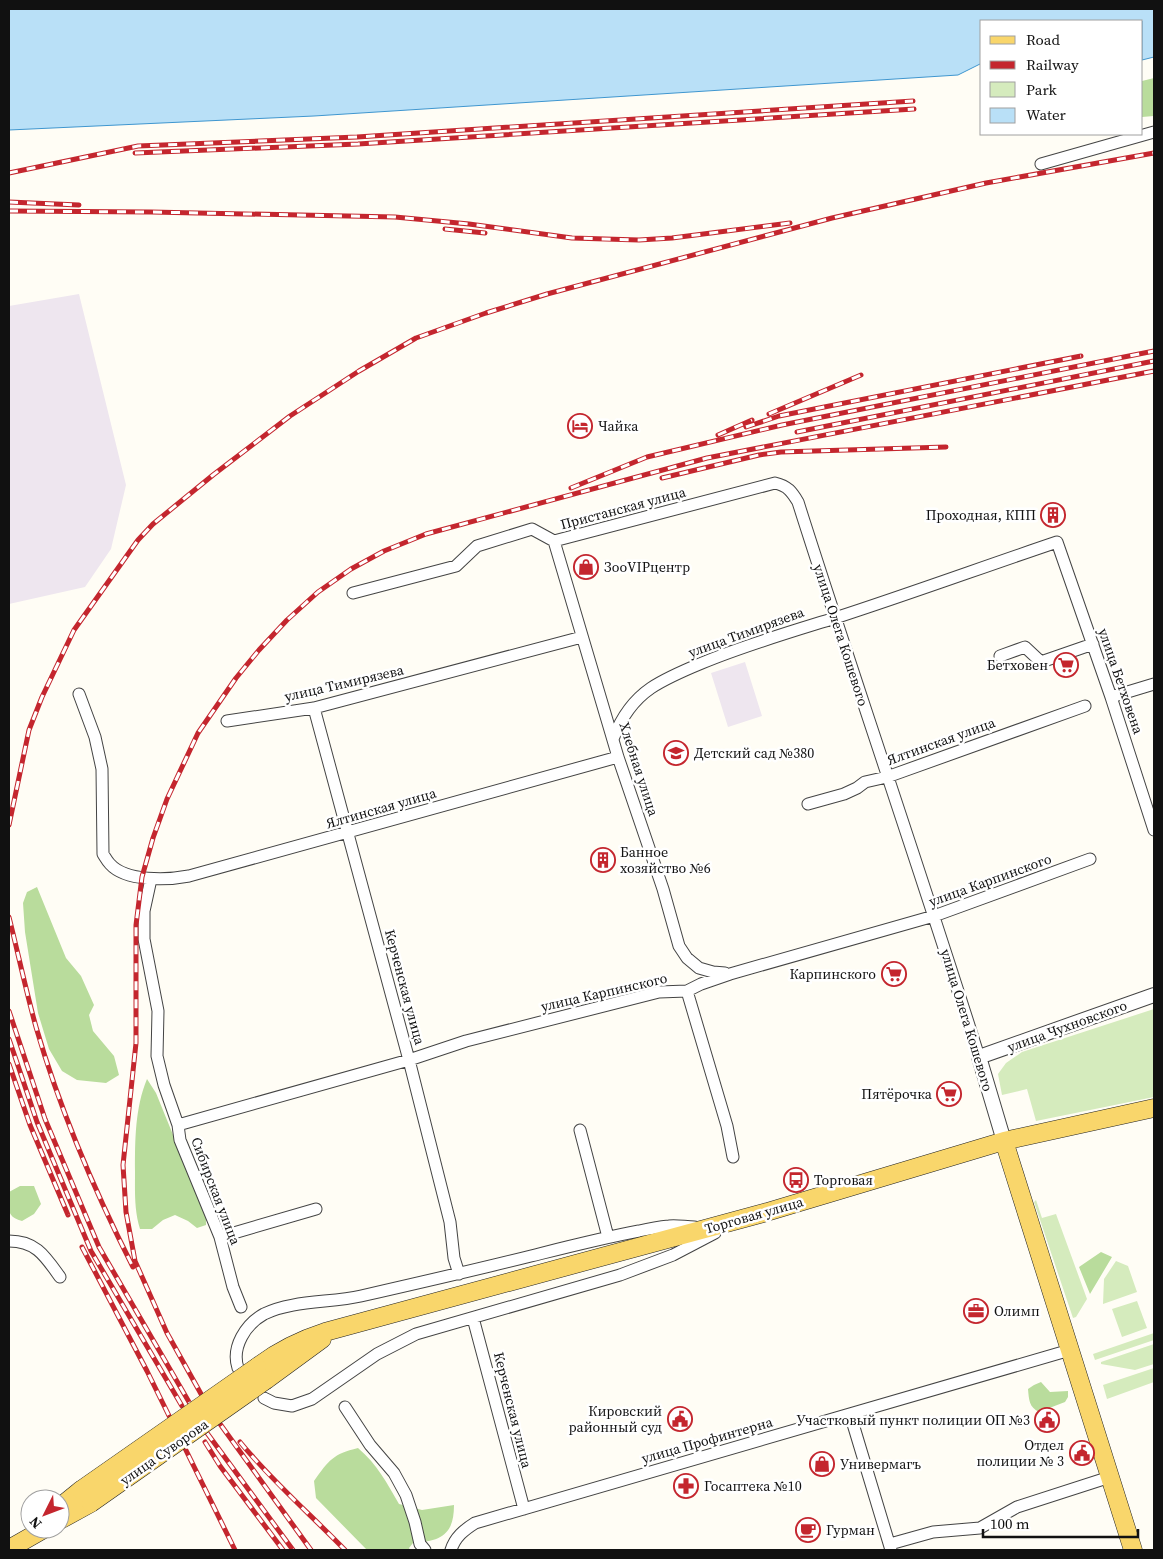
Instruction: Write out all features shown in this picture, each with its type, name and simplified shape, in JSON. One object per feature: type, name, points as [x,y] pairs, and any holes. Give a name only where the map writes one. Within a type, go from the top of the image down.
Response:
[{"type":"main road","name":"Торговая улица","points":[[261,1374],[287,1347],[306,1338],[754,1215],[1004,1141],[1154,1108]]},
{"type":"main road","name":"улица Олега Кошевого","points":[[1004,1141],[1133,1550]]},
{"type":"main road","name":"улица Суворова","points":[[70,1511],[86,1496],[261,1374]]},
{"type":"main road","name":"улица Суворова","points":[[70,1503],[86,1496]]},
{"type":"main road","points":[[11,1548],[22,1539]]},
{"type":"main road","points":[[11,1548],[27,1539]]},
{"type":"street","points":[[1041,164],[1154,132]]},
{"type":"street","name":"Пристанская улица","points":[[352,593],[456,566],[477,546],[532,529],[554,541],[775,483],[785,486],[792,492]]},
{"type":"street","name":"улица Олега Кошевого","points":[[792,492],[798,502],[834,618],[934,916],[1004,1141]]},
{"type":"street","name":"Хлебная улица","points":[[554,541],[618,757],[663,889],[679,946],[687,958],[699,968],[730,974]]},
{"type":"street","name":"улица Тимирязева","points":[[613,739],[619,723],[627,710],[639,697],[652,687],[680,673],[720,656],[1057,542]]},
{"type":"street","name":"улица Бетховена","points":[[1057,542],[1093,644],[1154,830]]},
{"type":"street","name":"улица Тимирязева","points":[[227,721],[314,708],[582,637]]},
{"type":"street","points":[[1000,656],[1026,647],[1041,662],[1093,644]]},
{"type":"street","points":[[1111,698],[1154,684]]},
{"type":"street","name":"Ялтинская улица","points":[[79,694],[95,737],[102,769],[103,854],[110,865],[120,872],[152,880],[172,880],[189,876],[618,757]]},
{"type":"street","name":"Ялтинская улица","points":[[808,804],[844,794],[858,788],[865,782],[887,777],[1085,706]]},
{"type":"street","name":"Керченская улица","points":[[314,708],[409,1060],[450,1222],[454,1258],[459,1274]]},
{"type":"street","name":"улица Карпинского","points":[[178,1125],[409,1060],[466,1041],[659,992],[687,991],[730,974],[934,916],[1090,859]]},
{"type":"street","name":"Сибирская улица","points":[[152,880],[144,911],[144,939],[158,1011],[157,1056],[164,1085],[178,1125],[180,1140],[220,1237],[233,1287],[241,1307]]},
{"type":"street","points":[[687,991],[727,1126],[733,1157]]},
{"type":"street","name":"улица Чухновского","points":[[979,1058],[1154,995]]},
{"type":"street","points":[[580,1130],[608,1237]]},
{"type":"street","points":[[220,1237],[316,1210]]},
{"type":"street","points":[[264,1398],[274,1403],[292,1406],[312,1399],[377,1354],[416,1334],[629,1271],[674,1255],[707,1236],[754,1215]]},
{"type":"street","points":[[238,1368],[236,1354],[243,1334],[263,1315],[280,1309],[352,1298],[608,1237],[669,1226],[707,1228]]},
{"type":"street","points":[[9,1241],[23,1241],[36,1249],[49,1261],[60,1277]]},
{"type":"street","name":"Керченская улица","points":[[473,1318],[524,1509]]},
{"type":"street","name":"улица Профинтерна","points":[[451,1550],[453,1543],[462,1532],[475,1523],[1070,1350]]},
{"type":"street","points":[[345,1407],[370,1445],[394,1474],[406,1495],[420,1544],[425,1550]]},
{"type":"street","points":[[850,1414],[890,1547],[933,1532],[980,1528],[1016,1507],[1110,1477]]},
{"type":"shaded area","points":[[79,294],[126,485],[111,549],[85,587],[9,604],[9,306]]},
{"type":"shaded area","points":[[745,662],[762,716],[728,727],[711,673]]},
{"type":"green space","points":[[1154,78],[1154,116],[1143,117],[1143,81]]},
{"type":"green space","points":[[37,887],[66,958],[81,976],[94,1005],[89,1015],[93,1031],[114,1056],[119,1075],[106,1083],[77,1080],[62,1071],[49,1049],[38,1013],[25,932],[23,903],[27,892]]},
{"type":"green space","points":[[1154,1009],[1154,1097],[1036,1121],[1027,1089],[1002,1095],[998,1074],[1006,1063],[1022,1052]]},
{"type":"green space","points":[[147,1079],[156,1093],[206,1216],[206,1225],[197,1228],[175,1215],[163,1220],[152,1229],[140,1229],[135,1200],[136,1136],[140,1101]]},
{"type":"green space","points":[[20,1186],[34,1186],[41,1204],[34,1214],[22,1221],[13,1217],[9,1211],[9,1192]]},
{"type":"green space","points":[[1036,1200],[1042,1218],[1056,1214],[1087,1299],[1076,1317],[1073,1318],[1034,1202]]},
{"type":"green space","points":[[1101,1252],[1112,1257],[1090,1294],[1079,1267]]},
{"type":"green space","points":[[1116,1261],[1128,1266],[1137,1292],[1103,1304],[1104,1279]]},
{"type":"green space","points":[[1137,1301],[1147,1328],[1122,1337],[1112,1309]]},
{"type":"green space","points":[[1154,1333],[1154,1340],[1095,1360],[1093,1354]]},
{"type":"green space","points":[[1154,1344],[1154,1364],[1135,1370],[1101,1364],[1101,1362]]},
{"type":"green space","points":[[1154,1368],[1154,1382],[1107,1399],[1103,1385]]},
{"type":"green space","points":[[1041,1382],[1050,1392],[1068,1391],[1068,1397],[1065,1402],[1039,1412],[1033,1408],[1030,1403],[1028,1389]]},
{"type":"green space","points":[[358,1448],[376,1467],[399,1504],[422,1510],[454,1505],[452,1523],[448,1530],[438,1538],[413,1543],[409,1548],[410,1550],[367,1550],[316,1498],[314,1481],[332,1459]]},
{"type":"water","points":[[9,9],[1154,9],[1154,57],[1143,60],[1143,20],[980,20],[980,64],[958,75],[314,116],[9,130]]},
{"type":"railway","points":[[9,173],[138,146],[357,137],[913,101]]},
{"type":"railway","points":[[135,153],[358,144],[914,109]]},
{"type":"railway","points":[[9,825],[29,730],[42,697],[74,630],[138,540],[153,524],[213,475],[290,416],[359,371],[416,338],[547,294],[832,218],[986,183],[1154,153]]},
{"type":"railway","points":[[9,202],[79,205]]},
{"type":"railway","points":[[9,211],[395,217],[469,224],[572,238],[639,240],[672,238],[790,223]]},
{"type":"railway","points":[[445,229],[485,233]]},
{"type":"railway","points":[[571,488],[647,457],[782,425],[1154,351]]},
{"type":"railway","points":[[746,427],[779,416],[1081,356]]},
{"type":"railway","points":[[797,432],[1154,361]]},
{"type":"railway","points":[[311,1550],[210,1410],[167,1333],[135,1261],[126,1212],[123,1165],[136,1043],[136,925],[142,877],[167,799],[198,733],[236,678],[287,620],[318,592],[351,569],[384,551],[426,534],[707,458],[1154,371]]},
{"type":"railway","points":[[769,414],[861,375]]},
{"type":"railway","points":[[718,435],[752,420]]},
{"type":"railway","points":[[662,478],[759,455],[781,452],[946,447]]},
{"type":"railway","points":[[9,917],[25,986],[45,1058],[91,1179],[133,1267]]},
{"type":"railway","points":[[9,1011],[45,1119],[99,1247],[207,1433],[293,1550]]},
{"type":"railway","points":[[9,1039],[37,1122],[91,1251],[182,1406]]},
{"type":"railway","points":[[9,1064],[30,1125],[68,1215]]},
{"type":"railway","points":[[82,1247],[147,1371],[235,1550]]},
{"type":"railway","points":[[205,1442],[220,1466],[283,1550]]},
{"type":"railway","points":[[240,1442],[278,1484],[345,1550]]},
{"type":"place","name":"Чайка","points":[[580,426]]},
{"type":"place","name":"Проходная, КПП","points":[[1053,515]]},
{"type":"place","name":"ЗооVIPцентр","points":[[586,567]]},
{"type":"place","name":"Бетховен","points":[[1066,665]]},
{"type":"place","name":"Детский сад №380","points":[[676,753]]},
{"type":"place","name":"Банное хозяйство №6","points":[[603,860]]},
{"type":"place","name":"Карпинского","points":[[894,974]]},
{"type":"place","name":"Пятёрочка","points":[[949,1094]]},
{"type":"place","name":"Торговая","points":[[796,1180]]},
{"type":"place","name":"Олимп","points":[[976,1311]]},
{"type":"place","name":"Кировский районный суд","points":[[680,1419]]},
{"type":"place","name":"Участковый пункт полиции ОП №3","points":[[1047,1420]]},
{"type":"place","name":"Отдел полиции № 3","points":[[1082,1453]]},
{"type":"place","name":"Универмагъ","points":[[822,1464]]},
{"type":"place","name":"Госаптека №10","points":[[686,1486]]},
{"type":"place","name":"Гурман","points":[[808,1530]]}]
